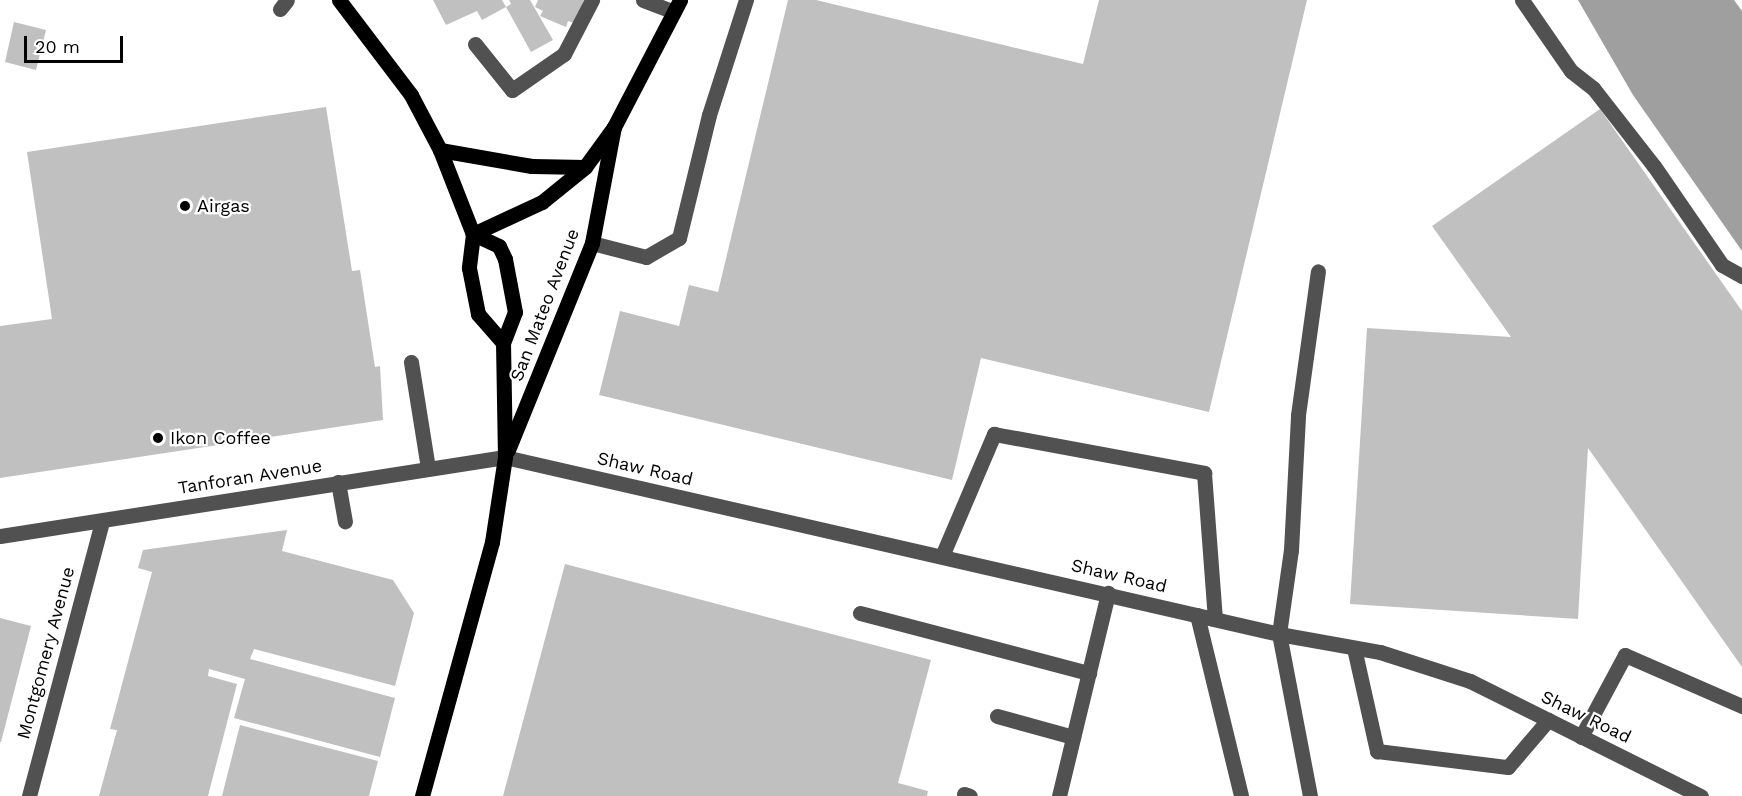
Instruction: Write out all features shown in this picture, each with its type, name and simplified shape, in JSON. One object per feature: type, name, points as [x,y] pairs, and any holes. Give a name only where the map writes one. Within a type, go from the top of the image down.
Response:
[{"type":"main road","points":[[339,0],[411,95],[440,150],[473,234]]},
{"type":"main road","name":"San Mateo Avenue","points":[[473,234],[542,202],[585,167],[614,126],[677,6]]},
{"type":"main road","name":"San Mateo Avenue","points":[[505,457],[592,243],[614,126]]},
{"type":"main road","points":[[440,150],[532,166],[585,167]]},
{"type":"main road","name":"San Mateo Avenue","points":[[473,234],[469,268],[478,314],[503,343]]},
{"type":"main road","name":"San Mateo Avenue","points":[[422,796],[492,542],[505,457],[503,343],[515,312],[505,259],[499,246],[473,234]]},
{"type":"street","points":[[476,44],[512,90],[564,54],[592,0]]},
{"type":"street","points":[[643,0],[677,6]]},
{"type":"street","points":[[592,243],[646,257],[680,237],[709,116],[746,0]]},
{"type":"street","points":[[1522,0],[1571,71],[1593,88],[1654,165],[1722,264],[1742,276]]},
{"type":"street","points":[[1310,796],[1279,634],[1291,550],[1298,416],[1318,271]]},
{"type":"street","points":[[411,362],[428,468]]},
{"type":"street","points":[[942,556],[994,434],[1204,473],[1215,619]]},
{"type":"street","name":"Tanforan Avenue","points":[[0,536],[505,457]]},
{"type":"street","name":"Shaw Road","points":[[505,457],[1108,593],[1279,634],[1354,648],[1470,681],[1701,796]]},
{"type":"street","points":[[338,483],[345,520]]},
{"type":"street","name":"Montgomery Avenue","points":[[29,796],[102,521]]},
{"type":"street","points":[[1059,796],[1108,593]]},
{"type":"street","points":[[860,613],[1089,673]]},
{"type":"street","points":[[1197,615],[1241,796]]},
{"type":"street","points":[[1354,648],[1377,751],[1508,767],[1548,720]]},
{"type":"street","points":[[1581,736],[1625,655],[1742,706]]},
{"type":"street","points":[[997,716],[1073,737]]},
{"type":"shaded area","points":[[1578,0],[1734,0],[1742,11],[1742,251],[1633,95]]},
{"type":"building","points":[[433,0],[502,0],[506,7],[482,20],[477,11],[446,25]]},
{"type":"building","points":[[509,0],[530,0],[553,40],[531,52],[506,7],[511,4]]},
{"type":"building","points":[[538,0],[584,0],[574,23],[568,21],[566,27],[540,16],[543,11],[535,7]]},
{"type":"building","points":[[788,0],[816,0],[1083,64],[1099,0],[1307,0],[1209,412],[981,358],[952,480],[599,395],[620,311],[679,326],[689,285],[718,292]]},
{"type":"building","points":[[14,22],[46,30],[36,70],[5,62]]},
{"type":"building","points":[[326,107],[352,271],[360,270],[375,367],[380,366],[383,420],[0,478],[0,326],[52,319],[27,152]]},
{"type":"building","points":[[1600,109],[1742,311],[1742,667],[1588,448],[1578,619],[1350,604],[1367,328],[1511,337],[1432,226]]},
{"type":"building","points":[[287,530],[282,551],[393,580],[414,613],[395,686],[254,649],[250,659],[395,698],[380,757],[234,718],[245,679],[209,669],[208,676],[237,684],[208,796],[99,796],[117,730],[110,729],[152,572],[138,568],[143,550]]},
{"type":"building","points":[[565,564],[931,660],[898,783],[928,791],[927,796],[503,796]]},
{"type":"building","points":[[0,618],[31,626],[1,742],[0,742]]},
{"type":"building","points":[[240,725],[378,761],[369,796],[222,796]]},
{"type":"place","name":"Airgas","points":[[185,206]]},
{"type":"place","name":"Ikon Coffee","points":[[158,438]]}]
